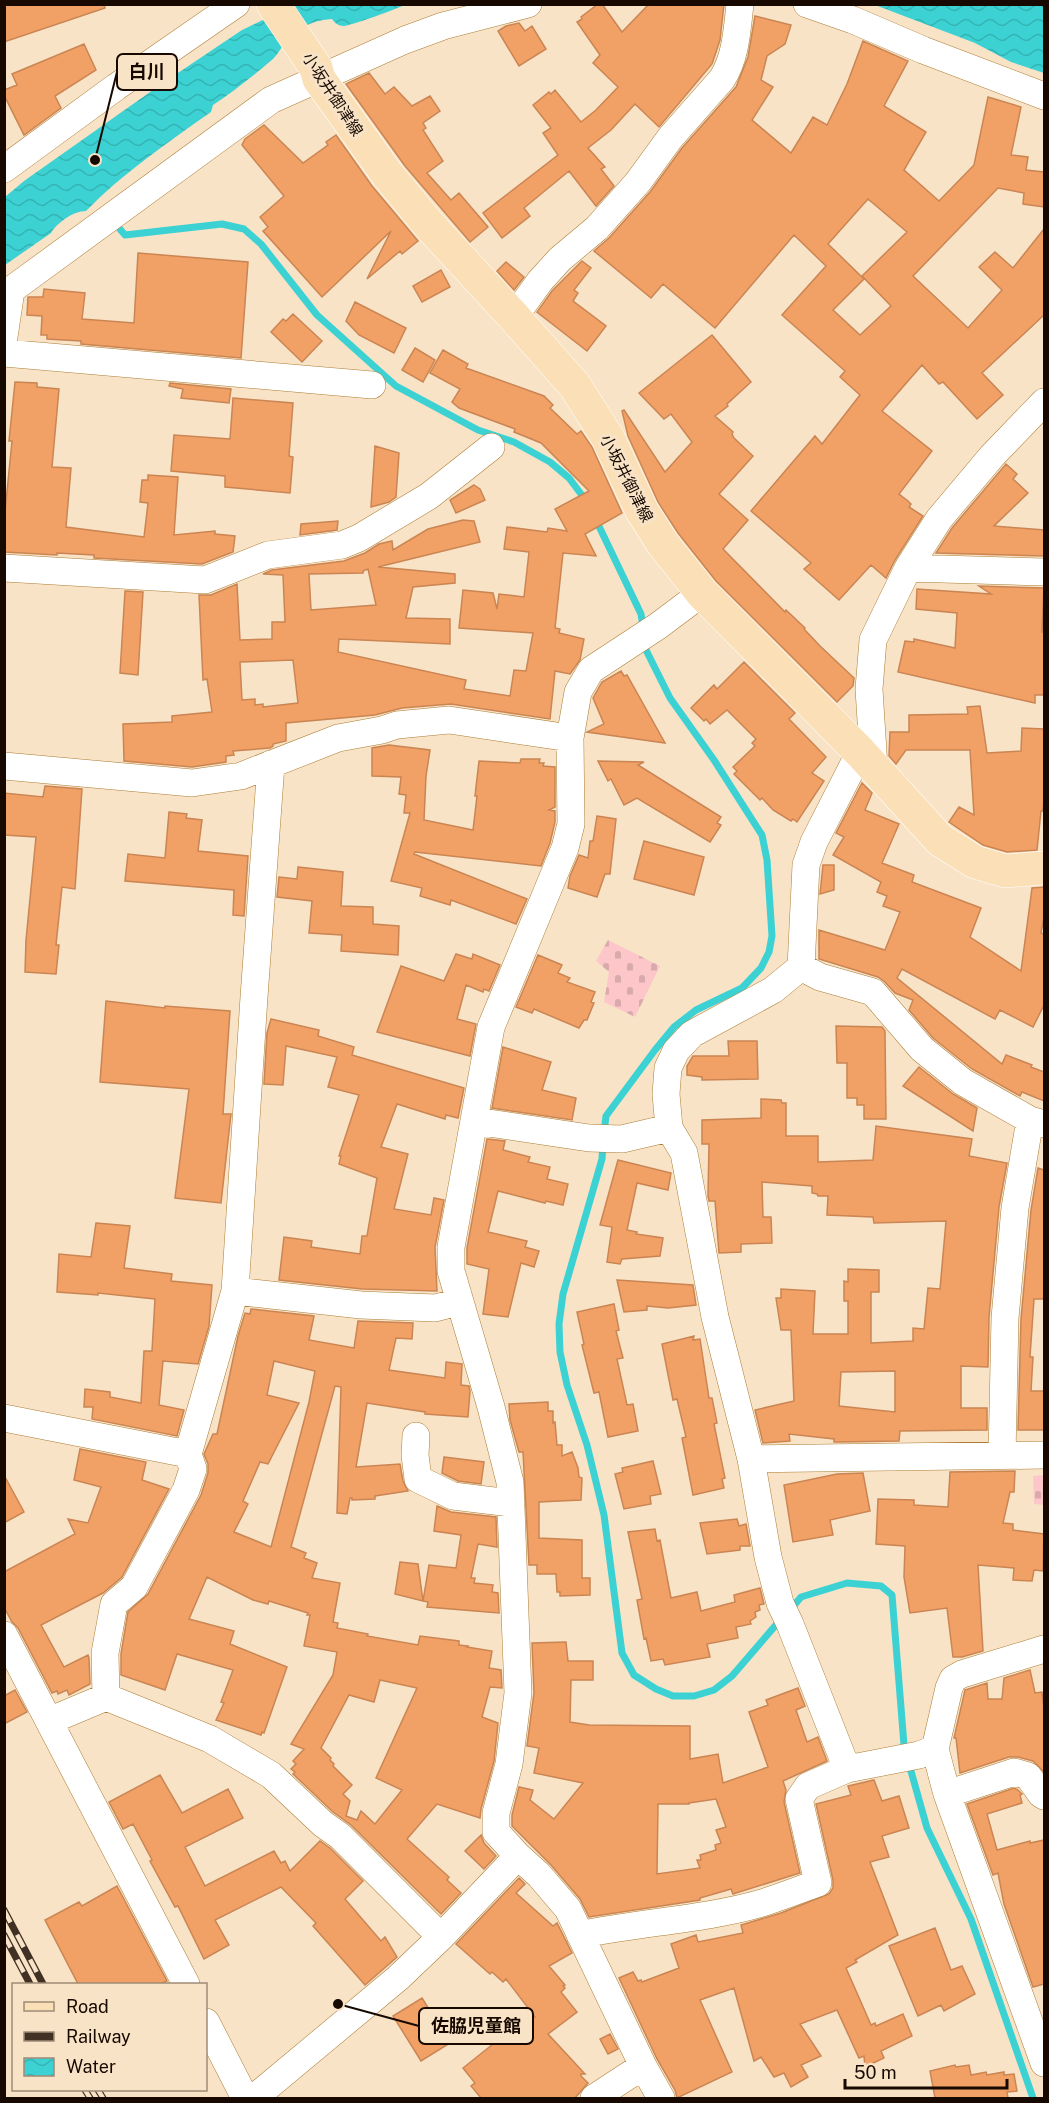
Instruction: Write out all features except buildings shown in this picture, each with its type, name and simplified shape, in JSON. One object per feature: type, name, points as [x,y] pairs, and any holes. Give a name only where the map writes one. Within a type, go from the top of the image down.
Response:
[{"type":"main road","name":"小坂井御津線","points":[[273,4],[387,174],[430,226],[575,386],[608,438],[642,511],[663,544],[702,593],[867,760],[940,840],[975,862],[1005,871],[1044,868]]},
{"type":"street","points":[[4,169],[116,87],[236,4]]},
{"type":"street","points":[[4,337],[11,290],[272,100],[318,74],[405,40],[443,26],[528,4]]},
{"type":"street","points":[[514,317],[540,281],[560,259],[597,228],[638,182],[670,138],[722,80],[729,69],[735,48],[740,4]]},
{"type":"street","points":[[807,4],[1044,96]]},
{"type":"street","points":[[4,353],[372,385]]},
{"type":"street","points":[[847,1769],[785,1613],[768,1557],[751,1459],[715,1317],[684,1152],[669,1128],[666,1094],[668,1068],[676,1051],[692,1034],[773,990],[801,967],[806,865],[814,842],[867,760],[873,640],[908,568],[939,519],[992,456],[1044,402]]},
{"type":"street","points":[[4,568],[205,580],[268,555],[342,545],[359,538],[429,496],[491,447]]},
{"type":"street","points":[[908,568],[1044,572]]},
{"type":"street","points":[[661,2098],[643,2066],[568,1909],[539,1875],[496,1832],[496,1813],[510,1764],[518,1693],[510,1482],[491,1407],[451,1271],[451,1247],[491,1028],[567,840],[571,824],[570,738],[578,692],[591,670],[658,626],[702,593]]},
{"type":"street","points":[[4,765],[192,783],[241,776],[338,738],[397,725],[449,720],[570,738]]},
{"type":"street","points":[[106,1697],[105,1653],[114,1604],[134,1587],[186,1490],[193,1469],[188,1454],[236,1291],[271,764]]},
{"type":"street","points":[[801,967],[820,977],[873,992],[922,1049],[963,1082],[1037,1122],[1015,1208],[1005,1318],[1002,1455]]},
{"type":"street","points":[[475,1121],[589,1138],[622,1139],[669,1128]]},
{"type":"street","points":[[236,1291],[361,1305],[435,1308],[459,1302]]},
{"type":"street","points":[[4,1418],[188,1454]]},
{"type":"street","points":[[416,1436],[415,1455],[418,1479],[453,1496],[511,1503]]},
{"type":"street","points":[[751,1459],[1044,1455]]},
{"type":"street","points":[[4,1635],[185,1983]]},
{"type":"street","points":[[1044,1649],[962,1674],[953,1679],[927,1752],[947,1794],[1040,2037],[1044,2063]]},
{"type":"street","points":[[49,1721],[106,1697],[210,1739],[271,1775],[322,1824],[340,1836],[441,1937]]},
{"type":"street","points":[[580,1935],[761,1903],[818,1883],[800,1799],[808,1786],[847,1769],[927,1752]]},
{"type":"street","points":[[947,1794],[1014,1773],[1028,1776],[1044,1796]]},
{"type":"street","points":[[254,2098],[398,1978],[441,1937],[518,1856]]},
{"type":"street","points":[[207,2024],[245,2098]]},
{"type":"street","points":[[594,2098],[643,2066]]},
{"type":"green space","points":[[608,940],[660,966],[635,1017],[604,1002],[609,972],[596,961]]},
{"type":"green space","points":[[1044,1475],[1044,1505],[1034,1504],[1033,1476]]},
{"type":"water","points":[[1040,4],[1044,6],[1044,73],[1011,62],[975,43],[875,5]]},
{"type":"water","points":[[294,5],[404,5],[344,26],[338,25],[332,19],[311,23],[299,29],[288,38],[273,59],[213,105],[211,112],[130,171],[86,211],[66,218],[51,233],[5,265],[5,197],[24,181],[160,85],[242,30]]},
{"type":"waterway","points":[[119,228],[125,235],[222,224],[244,229],[261,244],[317,315],[396,386],[478,430],[514,442],[550,462],[569,478],[587,502]]},
{"type":"waterway","points":[[596,520],[641,614],[643,627]]},
{"type":"waterway","points":[[604,1132],[606,1116],[674,1027],[696,1010],[742,988],[761,968],[769,952],[772,936],[767,860],[762,835],[714,760],[670,698],[646,650],[645,641]]},
{"type":"waterway","points":[[603,1143],[602,1159],[563,1294],[559,1324],[560,1352],[567,1385],[587,1445],[604,1515],[622,1653],[634,1675],[656,1689],[673,1696],[694,1696],[714,1690],[732,1676],[781,1619]]},
{"type":"waterway","points":[[791,1609],[801,1597],[847,1583],[881,1586],[892,1595],[906,1753]]},
{"type":"waterway","points":[[909,1764],[927,1828],[971,1919],[1033,2098]]},
{"type":"railway","points":[[4,1910],[42,1983]]},
{"type":"railway","points":[[4,1935],[29,1983]]},
{"type":"railway","points":[[86,2091],[90,2098]]},
{"type":"railway","points":[[99,2091],[103,2098]]},
{"type":"place","name":"白川","points":[[95,160]]},
{"type":"place","name":"佐脇児童館","points":[[338,2004]]}]
